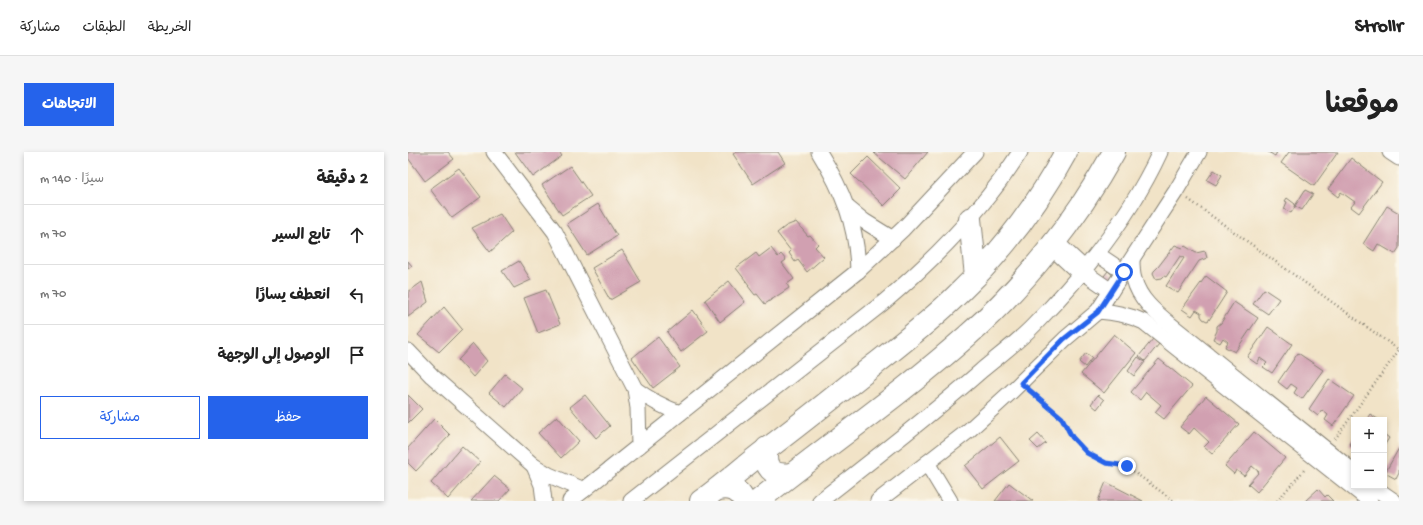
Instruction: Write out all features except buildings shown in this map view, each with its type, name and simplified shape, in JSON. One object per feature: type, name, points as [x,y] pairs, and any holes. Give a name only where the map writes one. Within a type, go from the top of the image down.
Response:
[{"type":"street","points":[[494,152],[555,232],[635,389],[638,408],[639,446]]},
{"type":"street","points":[[819,152],[848,208],[854,231],[858,271]]},
{"type":"street","points":[[570,501],[858,271],[893,239],[975,152]]},
{"type":"street","points":[[631,501],[884,302],[933,258],[970,219],[1020,152]]},
{"type":"street","points":[[710,495],[767,448],[819,410],[920,329],[959,294],[994,256],[1027,215],[1056,171],[1066,152]]},
{"type":"street","points":[[758,501],[791,474],[854,428],[968,336],[1011,293],[1053,244],[1087,196],[1114,152]]},
{"type":"street","points":[[820,501],[934,412],[1028,330],[1097,254],[1117,228],[1135,201],[1160,152]]},
{"type":"street","points":[[878,501],[967,432],[1021,383],[1064,339],[1098,312],[1176,191],[1199,152]]},
{"type":"street","points":[[1390,152],[1399,158]]},
{"type":"street","points":[[848,208],[864,221],[893,239]]},
{"type":"street","points":[[970,219],[976,276]]},
{"type":"street","points":[[1053,244],[1082,271],[1111,291]]},
{"type":"street","points":[[1097,254],[1124,272]]},
{"type":"street","points":[[1132,260],[1133,278],[1140,295],[1152,309],[1156,322],[1321,454],[1370,501]]},
{"type":"street","points":[[1098,312],[1114,312],[1144,322],[1156,322]]},
{"type":"street","points":[[408,351],[432,376],[534,466],[549,475],[584,490]]},
{"type":"street","points":[[635,389],[659,405],[680,413]]},
{"type":"street","points":[[767,448],[765,457],[767,466],[774,473],[782,476],[791,474]]},
{"type":"street","points":[[1321,454],[1351,470]]},
{"type":"street","points":[[927,463],[950,501]]},
{"type":"street","points":[[534,466],[542,485],[544,501]]},
{"type":"street","points":[[710,495],[727,487],[736,490],[742,496],[744,501]]},
{"type":"street","points":[[1376,489],[1394,501]]},
{"type":"path","points":[[1176,191],[1399,350],[1321,454],[1277,501]]},
{"type":"path","points":[[1021,383],[1062,418],[1072,437],[1087,453],[1106,463],[1127,466],[1174,501]]},
{"type":"route","points":[[1124,272],[1098,312],[1064,339],[1021,383],[1062,418],[1072,437],[1087,453],[1106,463],[1127,466]]}]
